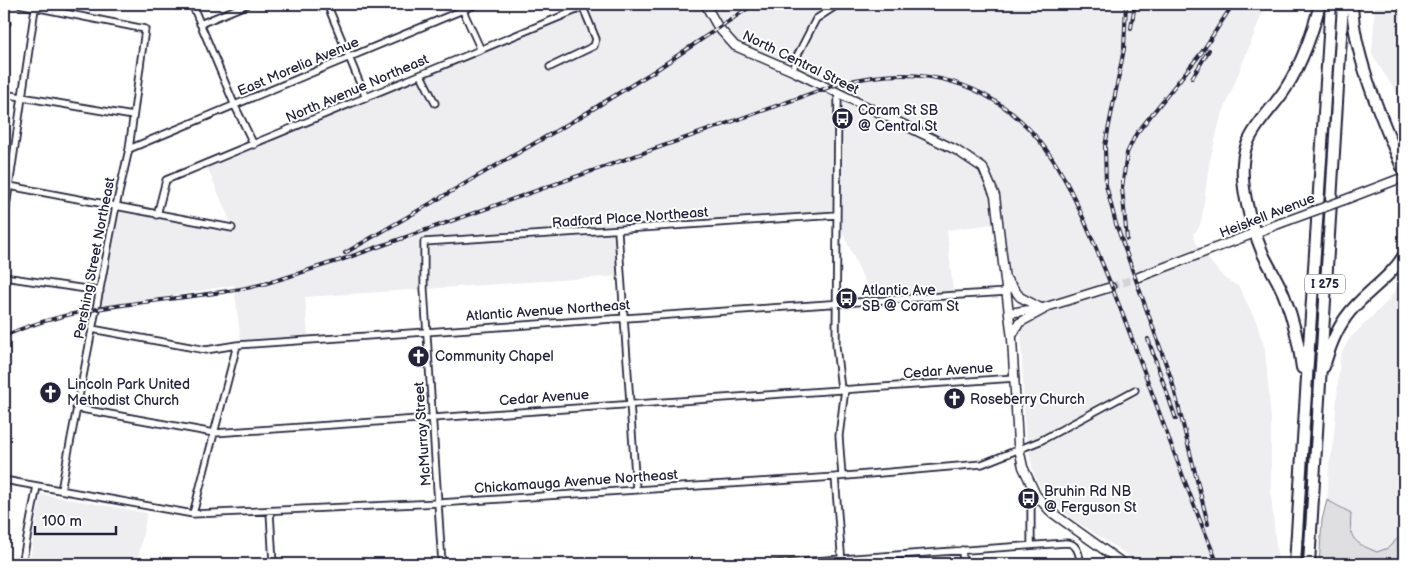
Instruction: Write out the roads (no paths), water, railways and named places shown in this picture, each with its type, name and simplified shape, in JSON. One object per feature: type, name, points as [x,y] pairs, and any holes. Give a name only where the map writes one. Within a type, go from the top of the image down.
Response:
[{"type":"highway","points":[[1305,391],[1296,331],[1284,296],[1263,253],[1256,233],[1244,186],[1243,167],[1246,148],[1254,131],[1286,88],[1300,64],[1311,39],[1320,4]]},
{"type":"highway","name":"I 275","points":[[1295,564],[1331,4]]},
{"type":"highway","name":"I 275","points":[[1309,564],[1343,4]]},
{"type":"highway","points":[[1352,4],[1355,34],[1363,65],[1404,172]]},
{"type":"highway","points":[[1318,392],[1328,352],[1346,316],[1393,270],[1404,255]]},
{"type":"main road","name":"North Central Street","points":[[705,4],[718,28],[735,46],[793,71],[956,150],[983,168],[994,189],[1012,339],[1019,451],[1026,475],[1036,495],[1042,502],[1062,520],[1124,564]]},
{"type":"main road","name":"Heiskell Avenue","points":[[1139,277],[1404,177]]},
{"type":"main road","points":[[1005,276],[1020,297],[1030,304],[1045,308]]},
{"type":"main road","points":[[1009,313],[1045,308],[1111,287]]},
{"type":"main road","points":[[1012,339],[1018,323],[1045,308]]},
{"type":"street","points":[[4,222],[6,185],[22,97],[35,8],[19,4]]},
{"type":"street","points":[[192,4],[235,106],[254,145]]},
{"type":"street","points":[[200,24],[248,4]]},
{"type":"street","points":[[327,4],[366,98]]},
{"type":"street","name":"East Morelia Avenue","points":[[129,149],[349,58],[461,7],[477,4]]},
{"type":"street","name":"North Avenue Northeast","points":[[157,215],[166,180],[481,50],[583,5],[591,4]]},
{"type":"street","points":[[793,71],[796,58],[816,19],[839,4]]},
{"type":"street","points":[[550,68],[594,46],[596,38],[583,5]]},
{"type":"street","points":[[461,7],[481,50]]},
{"type":"street","name":"Pershing Street Northeast","points":[[35,8],[145,30],[129,149],[60,490]]},
{"type":"street","points":[[421,75],[435,103]]},
{"type":"street","points":[[4,94],[134,116]]},
{"type":"street","points":[[838,94],[836,346],[843,389],[838,436],[842,562]]},
{"type":"street","points":[[6,185],[232,228]]},
{"type":"street","name":"Radford Place Northeast","points":[[424,242],[618,231],[837,215]]},
{"type":"street","points":[[618,231],[636,489]]},
{"type":"street","name":"McMurray Street","points":[[424,242],[424,289],[440,503],[442,564]]},
{"type":"street","points":[[4,278],[100,291]]},
{"type":"street","name":"Atlantic Avenue Northeast","points":[[92,328],[206,350],[237,345],[427,331],[1007,292]]},
{"type":"street","points":[[193,514],[237,345]]},
{"type":"street","name":"Cedar Avenue","points":[[76,408],[214,433],[1015,378]]},
{"type":"street","name":"Chickamauga Avenue Northeast","points":[[4,480],[193,514],[440,503],[839,477],[982,464],[1019,451],[1135,390]]},
{"type":"street","points":[[22,564],[37,486]]},
{"type":"street","points":[[1031,545],[1031,507],[1036,495]]},
{"type":"street","points":[[270,512],[273,564]]},
{"type":"street","points":[[771,564],[842,562],[962,550],[1066,543],[1070,543],[1077,549],[1081,564]]},
{"type":"street","points":[[962,550],[962,564]]},
{"type":"tunnel","points":[[1111,287],[1139,277]]},
{"type":"railway","points":[[345,253],[580,117],[656,70],[754,4]]},
{"type":"railway","points":[[1126,4],[1124,49],[1105,146],[1106,185],[1116,224],[1172,381],[1208,524]]},
{"type":"railway","points":[[1131,28],[1135,4]]},
{"type":"railway","points":[[1127,239],[1122,188],[1127,153],[1136,134],[1202,52],[1233,4]]},
{"type":"railway","points":[[1192,78],[1209,50]]},
{"type":"railway","points":[[4,336],[62,316],[123,305],[216,293],[270,282],[341,260],[838,84],[861,79],[907,75],[951,81],[993,100],[1013,114],[1030,130],[1058,167],[1080,210],[1107,275],[1218,564]]},
{"type":"railway","points":[[1148,339],[1176,419]]},
{"type":"place","name":"Coram St SB @ Central St","points":[[842,118]]},
{"type":"place","name":"Atlantic Ave SB @ Coram St","points":[[846,298]]},
{"type":"place","name":"Community Chapel","points":[[419,356]]},
{"type":"place","name":"Lincoln Park United Methodist Church","points":[[51,392]]},
{"type":"place","name":"Roseberry Church","points":[[954,399]]},
{"type":"place","name":"Bruhin Rd NB @ Ferguson St","points":[[1028,499]]}]
